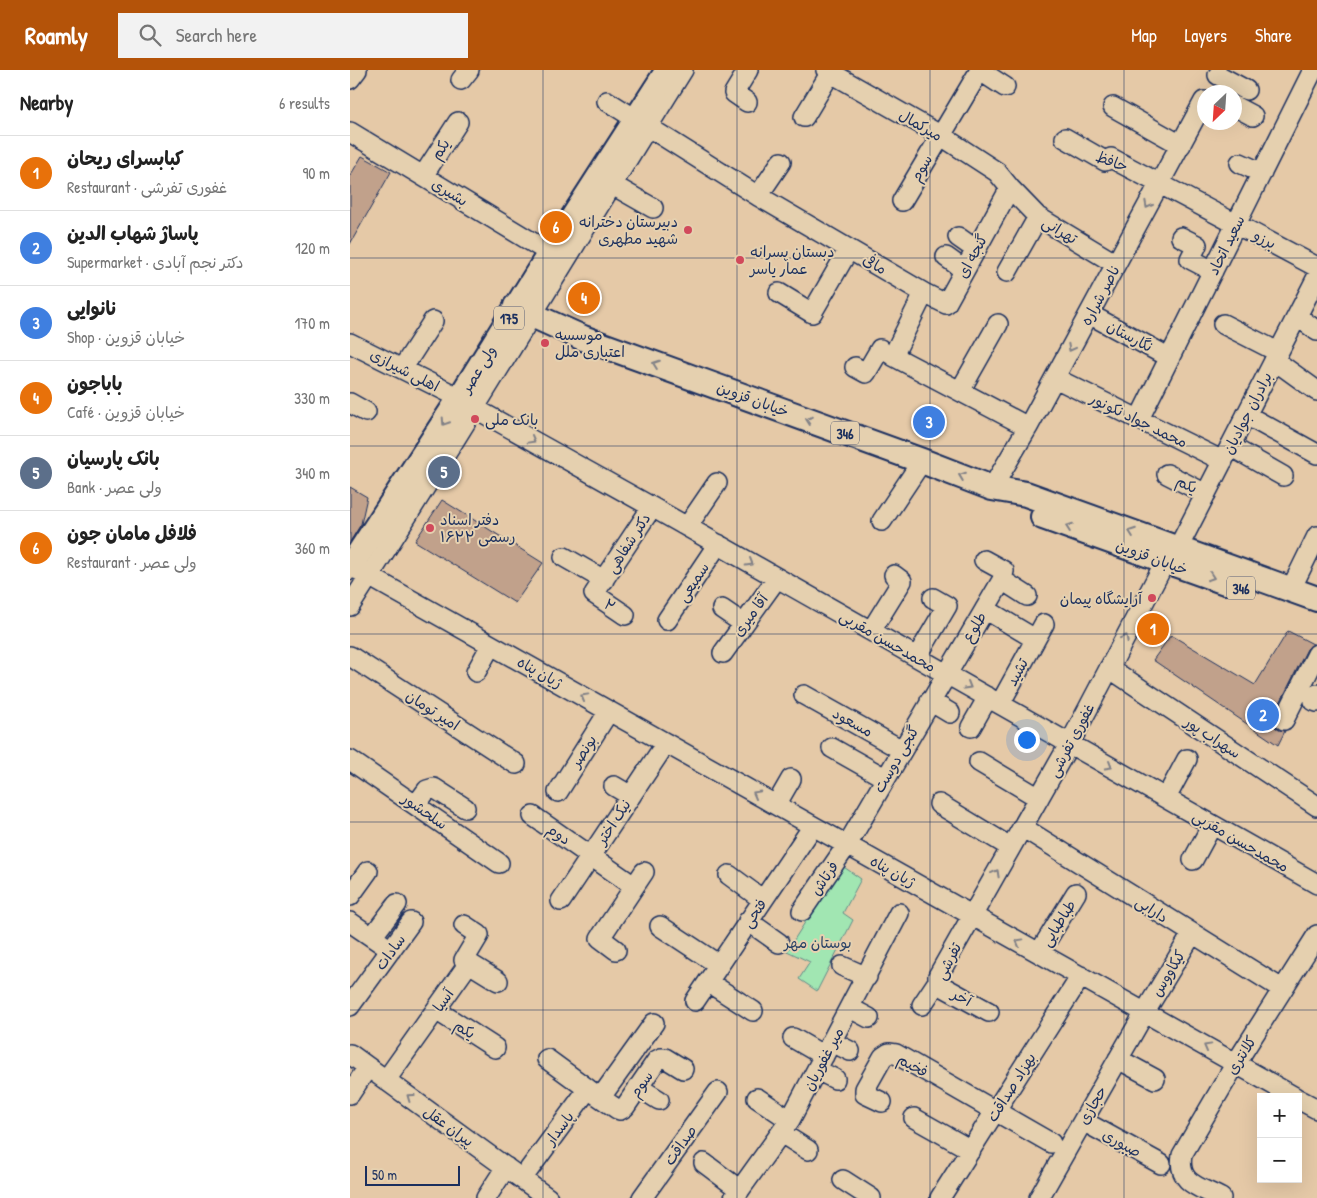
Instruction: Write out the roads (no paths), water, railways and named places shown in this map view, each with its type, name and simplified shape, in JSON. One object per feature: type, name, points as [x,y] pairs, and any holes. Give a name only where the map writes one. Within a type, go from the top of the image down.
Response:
[{"type":"main road","name":"ولی عصر","points":[[357,569],[468,404],[524,310],[550,253],[605,181],[641,124],[668,70]]},
{"type":"main road","name":"خیابان قزوین","points":[[524,310],[582,338],[992,488],[1026,494],[1317,614]]},
{"type":"main road","name":"خیابان قزوین","points":[[1171,555],[1317,598]]},
{"type":"street","points":[[350,79],[357,70]]},
{"type":"street","points":[[641,124],[683,70]]},
{"type":"street","points":[[748,70],[734,93],[748,102]]},
{"type":"street","points":[[980,70],[1006,87]]},
{"type":"street","name":"سوم","points":[[902,201],[980,70]]},
{"type":"street","name":"سعید اتحاد","points":[[1139,420],[1262,173],[1310,96],[1313,70]]},
{"type":"street","points":[[804,117],[829,71]]},
{"type":"street","name":"میرکمال","points":[[829,71],[940,135],[997,172],[1010,188]]},
{"type":"street","points":[[1242,90],[1246,90]]},
{"type":"street","name":"مافی","points":[[607,101],[758,196],[924,293]]},
{"type":"street","points":[[1113,107],[1181,145]]},
{"type":"street","points":[[1242,110],[1253,116]]},
{"type":"street","name":"ناصر شراره","points":[[992,488],[1055,378],[1197,115]]},
{"type":"street","name":"یکم","points":[[423,176],[458,122]]},
{"type":"street","name":"بشیری","points":[[350,132],[550,253]]},
{"type":"street","name":"حافظ","points":[[1065,138],[1105,161],[1111,158],[1160,183]]},
{"type":"street","points":[[758,196],[781,162]]},
{"type":"street","points":[[1240,163],[1262,173]]},
{"type":"street","points":[[524,310],[605,181],[653,208]]},
{"type":"street","name":"برزو","points":[[1160,183],[1317,267]]},
{"type":"street","name":"تهرانی","points":[[1010,188],[1038,217],[1116,264]]},
{"type":"street","name":"گنجه ای","points":[[924,293],[946,304],[1010,188]]},
{"type":"street","points":[[1007,272],[1038,217]]},
{"type":"street","points":[[1181,237],[1197,245],[1190,258],[1213,271]]},
{"type":"street","points":[[958,238],[975,249]]},
{"type":"street","points":[[779,293],[812,313],[849,249]]},
{"type":"street","points":[[946,257],[964,270]]},
{"type":"street","name":"برادران جوادیان","points":[[1171,555],[1206,494],[1317,277]]},
{"type":"street","points":[[855,367],[866,373],[924,293]]},
{"type":"street","name":"نگارستان","points":[[1089,314],[1170,358]]},
{"type":"street","points":[[1297,316],[1317,331]]},
{"type":"street","points":[[402,369],[433,321]]},
{"type":"street","points":[[960,391],[998,324]]},
{"type":"street","points":[[1223,324],[1276,356],[1317,392]]},
{"type":"street","name":"اهلی شیرازی","points":[[350,343],[468,404]]},
{"type":"street","points":[[881,350],[1028,427]]},
{"type":"street","name":"محمد جواد نکونور","points":[[1055,378],[1139,420],[1283,476]]},
{"type":"street","points":[[350,403],[366,412]]},
{"type":"street","name":"محمدحسن مقربی","points":[[468,404],[1317,884]]},
{"type":"street","points":[[1246,415],[1317,454]]},
{"type":"street","points":[[882,521],[922,461]]},
{"type":"street","name":"یکم","points":[[1167,474],[1206,494]]},
{"type":"street","points":[[687,527],[717,483]]},
{"type":"street","name":"دکتر شفاهی","points":[[564,556],[599,587],[652,507]]},
{"type":"street","points":[[1291,589],[1317,536]]},
{"type":"street","name":"سمیعی","points":[[667,620],[718,544]]},
{"type":"street","name":"غفوری تفرشی","points":[[972,915],[1070,744],[1171,555]]},
{"type":"street","points":[[984,560],[1004,571],[1002,580],[1027,596]]},
{"type":"street","points":[[350,606],[357,569]]},
{"type":"street","name":"ژیان پناه","points":[[357,569],[1287,1093]]},
{"type":"street","points":[[871,631],[902,581],[894,575]]},
{"type":"street","name":"آقا میری","points":[[723,653],[777,578]]},
{"type":"street","name":"طلوع","points":[[946,674],[1002,580]]},
{"type":"street","name":"۲","points":[[599,587],[625,615]]},
{"type":"street","points":[[917,657],[948,606],[933,598]]},
{"type":"street","name":"تشید","points":[[971,727],[994,701],[1040,631],[985,608]]},
{"type":"street","points":[[722,609],[744,624]]},
{"type":"street","points":[[476,672],[491,645]]},
{"type":"street","name":"امیر تومان","points":[[350,656],[516,764]]},
{"type":"street","points":[[1284,720],[1316,659]]},
{"type":"street","name":"سهراب پور","points":[[1109,668],[1317,806]]},
{"type":"street","name":"گنجی دوست","points":[[846,845],[946,674]]},
{"type":"street","points":[[1317,694],[1314,700],[1317,702]]},
{"type":"street","name":"مسعود","points":[[804,695],[902,750]]},
{"type":"street","points":[[930,701],[950,713]]},
{"type":"street","name":"بونصر","points":[[558,792],[608,711]]},
{"type":"street","name":"نیک اختر","points":[[561,902],[666,743]]},
{"type":"street","points":[[832,748],[885,778]]},
{"type":"street","points":[[1166,798],[1187,759]]},
{"type":"street","name":"سلحشور","points":[[350,760],[499,863]]},
{"type":"street","points":[[979,762],[1039,798]]},
{"type":"street","points":[[776,805],[791,779]]},
{"type":"street","points":[[614,786],[630,796]]},
{"type":"street","points":[[416,806],[428,790],[434,788],[465,808]]},
{"type":"street","points":[[939,804],[1010,847]]},
{"type":"street","name":"دوم","points":[[533,816],[591,856],[639,879],[600,938],[616,950]]},
{"type":"street","points":[[1192,860],[1212,824]]},
{"type":"street","name":"فتحی","points":[[694,1001],[813,826]]},
{"type":"street","name":"دارابی","points":[[1022,828],[1282,989]]},
{"type":"street","name":"فرتاش","points":[[802,911],[846,845]]},
{"type":"street","points":[[350,896],[368,871]]},
{"type":"street","points":[[729,875],[763,900]]},
{"type":"street","name":"طباطبایی","points":[[1039,953],[1076,893]]},
{"type":"street","points":[[372,937],[397,904]]},
{"type":"street","name":"میر غفوریان","points":[[736,1196],[786,1126],[867,977],[899,913]]},
{"type":"street","name":"تفرشی","points":[[922,1006],[938,981],[938,976],[972,915]]},
{"type":"street","points":[[748,921],[779,943]]},
{"type":"street","points":[[350,922],[372,937],[390,961]]},
{"type":"street","name":"سادات","points":[[350,1006],[390,961],[412,922]]},
{"type":"street","name":"آسیا","points":[[386,1080],[469,963],[464,960],[479,935],[464,925]]},
{"type":"street","points":[[660,926],[719,965]]},
{"type":"street","name":"کیکاووس","points":[[1145,1012],[1192,934]]},
{"type":"street","name":"کلانتری","points":[[1221,1198],[1186,1180],[1181,1173],[1182,1155],[1236,1063],[1317,935]]},
{"type":"street","points":[[469,963],[498,981]]},
{"type":"street","points":[[842,966],[867,977]]},
{"type":"street","name":"بهزاد صداقت","points":[[940,1198],[1081,976]]},
{"type":"street","name":"آخر","points":[[938,981],[940,985],[989,1012]]},
{"type":"street","points":[[708,982],[753,1011]]},
{"type":"street","points":[[850,1008],[869,1018]]},
{"type":"street","name":"یکم","points":[[436,1010],[495,1048]]},
{"type":"street","name":"حجازی","points":[[1047,1195],[1083,1121],[1145,1012]]},
{"type":"street","points":[[548,1059],[594,1093],[654,1023]]},
{"type":"street","points":[[793,1038],[825,1056],[835,1079]]},
{"type":"street","points":[[825,1056],[850,1051]]},
{"type":"street","name":"فخیم","points":[[882,1102],[868,1096],[865,1089],[884,1057],[889,1053],[896,1054],[996,1111]]},
{"type":"street","name":"پیران عقل","points":[[350,1054],[548,1198]]},
{"type":"street","name":"سوم","points":[[594,1093],[620,1110],[625,1107],[661,1058],[665,1058],[683,1069]]},
{"type":"street","points":[[1118,1059],[1155,1079]]},
{"type":"street","points":[[350,1094],[368,1067]]},
{"type":"street","points":[[638,1087],[659,1100]]},
{"type":"street","name":"صداقت","points":[[642,1198],[718,1092]]},
{"type":"street","name":"پاسدار","points":[[522,1178],[594,1093]]},
{"type":"street","points":[[756,1098],[808,1150]]},
{"type":"street","name":"ژیان پناه","points":[[1302,1101],[1317,1109]]},
{"type":"street","points":[[996,1111],[1051,1143]]},
{"type":"street","points":[[914,1118],[971,1150]]},
{"type":"street","name":"صبوری","points":[[1083,1121],[1161,1164]]},
{"type":"street","points":[[704,1163],[736,1196]]},
{"type":"street","points":[[486,1198],[506,1167]]},
{"type":"street","points":[[843,1180],[871,1198]]},
{"type":"place","name":"فلافل مامان جون","points":[[556,227]]},
{"type":"place","name":"دبیرستان دخترانه شهید مطهری","points":[[688,230]]},
{"type":"place","name":"دبستان پسرانه عمار یاسر","points":[[740,260]]},
{"type":"place","name":"باباجون","points":[[584,298]]},
{"type":"place","name":"موسسه اعتباری ملل","points":[[545,343]]},
{"type":"place","name":"بانک ملی","points":[[475,419]]},
{"type":"place","name":"نانوایی","points":[[929,422]]},
{"type":"place","name":"بانک پارسیان","points":[[444,472]]},
{"type":"place","name":"دفتر اسناد رسمی ۱۶۲۲","points":[[430,528]]},
{"type":"place","name":"آرایشگاه پیمان","points":[[1152,598]]},
{"type":"place","name":"کبابسرای ریحان","points":[[1153,629]]},
{"type":"place","name":"پاساژ شهاب الدین","points":[[1263,715]]},
{"type":"park label","name":"بوستان مهر","points":[[818,942]]}]
